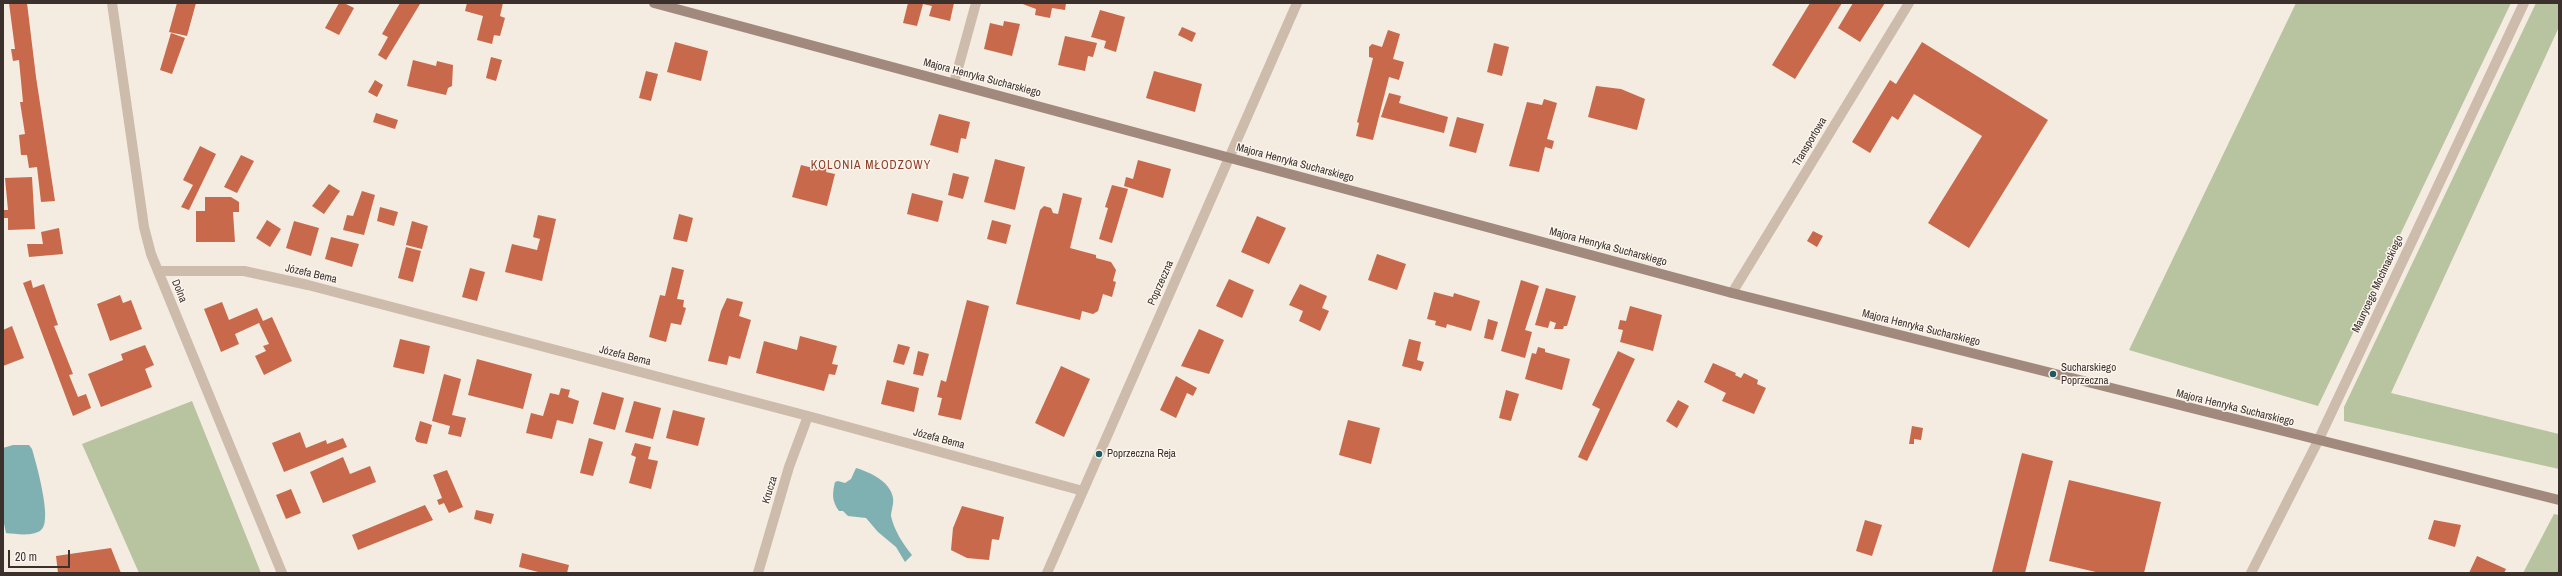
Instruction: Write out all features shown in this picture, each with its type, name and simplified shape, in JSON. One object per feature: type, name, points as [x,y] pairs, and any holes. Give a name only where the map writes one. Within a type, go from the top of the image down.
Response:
[{"type":"street","name":"Dolna","points":[[112,3],[144,227],[158,271],[282,573]]},
{"type":"street","name":"Majora Henryka Sucharskiego","points":[[654,3],[954,82],[1229,158],[1732,293],[2318,441],[2559,500]]},
{"type":"street","points":[[954,82],[976,3]]},
{"type":"street","name":"Poprzeczna","points":[[1047,573],[1298,3]]},
{"type":"street","name":"Transportowa","points":[[1732,293],[1909,3]]},
{"type":"street","name":"Maurycego Mochnackiego","points":[[2251,573],[2318,441],[2524,3]]},
{"type":"street","name":"Józefa Bema","points":[[158,271],[244,271],[308,285],[808,416],[1083,491]]},
{"type":"street","name":"Krucza","points":[[758,573],[789,467],[808,416]]},
{"type":"green space","points":[[2296,3],[2511,3],[2318,406],[2129,350]]},
{"type":"green space","points":[[2536,3],[2559,3],[2559,27],[2391,393],[2559,434],[2559,469],[2344,421],[2344,407]]},
{"type":"green space","points":[[192,401],[261,573],[139,573],[82,444]]},
{"type":"green space","points":[[2554,514],[2559,515],[2559,573],[2523,573]]},
{"type":"water","points":[[13,445],[29,445],[32,449],[40,478],[45,514],[45,523],[39,532],[30,534],[6,533],[3,519],[3,448]]},
{"type":"water","points":[[856,468],[879,478],[891,492],[893,498],[891,516],[892,521],[899,537],[912,555],[905,562],[896,547],[878,532],[866,518],[848,516],[843,511],[839,511],[835,504],[833,491],[835,482],[838,481],[845,483],[851,479]]},
{"type":"building","points":[[9,3],[27,3],[36,77],[55,201],[41,202],[37,167],[29,168],[27,155],[21,155],[19,135],[25,134],[20,102],[23,102],[19,60],[13,61],[11,49],[15,49]]},
{"type":"building","points":[[177,3],[196,3],[187,36],[169,32]]},
{"type":"building","points":[[339,3],[344,3],[354,8],[339,35],[325,28]]},
{"type":"building","points":[[400,3],[420,4],[386,60],[378,55],[388,37],[382,34]]},
{"type":"building","points":[[467,3],[503,3],[500,16],[505,18],[500,36],[494,35],[492,44],[477,40],[483,16],[465,11]]},
{"type":"building","points":[[908,3],[954,3],[950,21],[929,16],[932,6],[923,4],[917,26],[903,23]]},
{"type":"building","points":[[1020,3],[1066,3],[1065,10],[1052,8],[1050,18],[1035,15],[1036,9]]},
{"type":"building","points":[[1810,3],[1842,3],[1795,79],[1772,65]]},
{"type":"building","points":[[1853,3],[1885,3],[1860,42],[1838,28]]},
{"type":"building","points":[[1100,10],[1125,17],[1116,52],[1104,48],[1106,41],[1091,37]]},
{"type":"building","points":[[1004,21],[1020,24],[1012,56],[984,49],[990,23],[1003,26]]},
{"type":"building","points":[[1182,27],[1196,33],[1192,42],[1178,35]]},
{"type":"building","points":[[1388,30],[1400,34],[1393,59],[1404,62],[1399,80],[1389,77],[1373,140],[1356,136],[1359,123],[1357,122],[1373,58],[1369,57],[1369,47],[1372,44],[1382,47]]},
{"type":"building","points":[[171,33],[185,38],[172,74],[160,70]]},
{"type":"building","points":[[1065,36],[1097,43],[1093,57],[1088,56],[1085,71],[1058,65]]},
{"type":"building","points":[[675,42],[708,51],[701,81],[667,72]]},
{"type":"building","points":[[1922,42],[2048,120],[1969,248],[1928,223],[1982,136],[1914,94],[1898,120],[1892,116],[1870,153],[1852,142],[1890,80],[1896,84]]},
{"type":"building","points":[[1494,43],[1509,47],[1502,76],[1487,72]]},
{"type":"building","points":[[491,57],[502,60],[496,81],[486,78]]},
{"type":"building","points":[[413,60],[436,66],[437,61],[453,65],[452,86],[448,88],[446,95],[407,86]]},
{"type":"building","points":[[646,71],[658,74],[651,101],[639,98]]},
{"type":"building","points":[[1154,71],[1202,84],[1195,112],[1146,98]]},
{"type":"building","points":[[375,80],[383,85],[377,97],[368,92]]},
{"type":"building","points":[[1596,86],[1621,89],[1645,99],[1637,130],[1588,117]]},
{"type":"building","points":[[1389,93],[1401,96],[1399,103],[1448,117],[1444,133],[1381,117]]},
{"type":"building","points":[[1544,99],[1557,103],[1547,139],[1554,141],[1552,149],[1545,147],[1539,172],[1509,166],[1527,102],[1542,105]]},
{"type":"building","points":[[376,113],[398,120],[395,129],[373,122]]},
{"type":"building","points":[[939,114],[970,122],[966,139],[961,138],[958,153],[930,145]]},
{"type":"building","points":[[1457,117],[1484,124],[1476,153],[1449,146]]},
{"type":"building","points":[[200,146],[216,154],[189,210],[181,207],[193,185],[183,180]]},
{"type":"building","points":[[241,155],[254,161],[237,193],[224,187]]},
{"type":"building","points":[[995,159],[1025,167],[1015,210],[984,202]]},
{"type":"building","points":[[1138,160],[1171,169],[1163,198],[1124,186],[1126,177],[1133,179]]},
{"type":"building","points":[[801,165],[817,169],[818,165],[827,167],[826,172],[835,174],[827,206],[792,197]]},
{"type":"building","points":[[953,173],[969,177],[963,199],[948,195]]},
{"type":"building","points":[[32,177],[35,229],[8,230],[8,218],[3,218],[3,210],[8,210],[5,178]]},
{"type":"building","points":[[329,184],[340,191],[324,214],[312,206]]},
{"type":"building","points":[[1112,185],[1128,189],[1112,243],[1099,239],[1108,208],[1105,207]]},
{"type":"building","points":[[362,191],[375,195],[364,235],[343,230],[347,215],[353,216]]},
{"type":"building","points":[[912,193],[943,201],[938,222],[907,214]]},
{"type":"building","points":[[1063,193],[1082,198],[1070,248],[1096,255],[1096,258],[1111,262],[1116,270],[1113,281],[1116,282],[1112,297],[1103,294],[1098,311],[1093,314],[1082,311],[1080,320],[1016,304],[1040,210],[1044,206],[1051,208],[1053,213],[1058,214]]},
{"type":"building","points":[[205,197],[231,197],[239,202],[239,212],[233,212],[235,242],[196,242],[196,211],[205,211]]},
{"type":"building","points":[[380,207],[398,212],[394,226],[377,221]]},
{"type":"building","points":[[679,214],[693,218],[687,242],[673,239]]},
{"type":"building","points":[[538,215],[556,219],[542,281],[505,272],[512,244],[537,250],[540,239],[533,237]]},
{"type":"building","points":[[1257,216],[1286,228],[1269,264],[1241,252]]},
{"type":"building","points":[[267,220],[281,229],[270,247],[256,238]]},
{"type":"building","points":[[992,220],[1011,225],[1006,244],[987,239]]},
{"type":"building","points":[[294,221],[319,228],[311,256],[286,248]]},
{"type":"building","points":[[412,221],[428,226],[422,249],[406,245]]},
{"type":"building","points":[[59,228],[63,254],[29,257],[27,244],[43,244],[41,232]]},
{"type":"building","points":[[1813,231],[1823,236],[1817,247],[1807,241]]},
{"type":"building","points":[[331,237],[359,244],[352,267],[325,259]]},
{"type":"building","points":[[406,247],[421,251],[413,282],[398,278]]},
{"type":"building","points":[[1377,254],[1406,264],[1397,290],[1368,280]]},
{"type":"building","points":[[672,267],[684,270],[677,299],[684,300],[683,307],[686,308],[681,325],[671,323],[666,342],[649,337],[660,295],[665,296]]},
{"type":"building","points":[[470,268],[485,272],[477,301],[462,297]]},
{"type":"building","points":[[1229,279],[1254,290],[1242,318],[1216,306]]},
{"type":"building","points":[[31,280],[33,288],[44,284],[58,325],[54,326],[73,374],[69,375],[78,397],[86,394],[91,408],[73,416],[23,283]]},
{"type":"building","points":[[1521,280],[1539,286],[1525,330],[1532,332],[1525,358],[1501,351]]},
{"type":"building","points":[[1300,284],[1327,296],[1322,308],[1329,311],[1320,331],[1299,321],[1303,311],[1289,305]]},
{"type":"building","points":[[1546,288],[1576,296],[1567,326],[1564,326],[1563,329],[1554,329],[1556,323],[1550,321],[1548,328],[1535,325]]},
{"type":"building","points":[[1434,292],[1453,297],[1454,293],[1480,301],[1471,331],[1447,324],[1446,328],[1435,325],[1436,321],[1427,319]]},
{"type":"building","points":[[120,295],[123,303],[131,300],[142,329],[110,341],[97,304]]},
{"type":"building","points":[[727,298],[743,302],[739,316],[751,320],[740,359],[729,356],[727,365],[708,361],[721,311]]},
{"type":"building","points":[[967,300],[989,306],[961,420],[938,415],[942,398],[937,397],[941,380],[946,382]]},
{"type":"building","points":[[222,302],[229,320],[257,308],[263,321],[272,317],[292,361],[264,375],[255,356],[266,351],[263,346],[269,344],[259,323],[235,334],[239,344],[221,352],[204,309]]},
{"type":"building","points":[[1630,306],[1662,315],[1653,351],[1620,342],[1623,330],[1618,329],[1620,320],[1626,321]]},
{"type":"building","points":[[1488,319],[1498,322],[1493,340],[1484,338]]},
{"type":"building","points":[[12,326],[24,358],[3,366],[3,330]]},
{"type":"building","points":[[1199,329],[1224,340],[1209,374],[1181,366]]},
{"type":"building","points":[[800,336],[837,346],[832,364],[838,365],[835,375],[829,374],[824,391],[756,373],[764,341],[797,350]]},
{"type":"building","points":[[400,339],[430,346],[424,374],[393,367]]},
{"type":"building","points":[[1409,339],[1421,342],[1417,360],[1424,362],[1421,371],[1402,366]]},
{"type":"building","points":[[898,344],[910,347],[904,365],[893,362]]},
{"type":"building","points":[[145,345],[154,365],[145,369],[152,387],[101,407],[88,374],[123,360],[121,354]]},
{"type":"building","points":[[1538,347],[1545,349],[1545,352],[1570,359],[1562,390],[1525,379],[1532,353],[1536,354]]},
{"type":"building","points":[[918,351],[929,354],[923,376],[913,374]]},
{"type":"building","points":[[1618,351],[1635,359],[1587,461],[1578,457],[1600,409],[1592,405]]},
{"type":"building","points":[[477,359],[532,374],[523,409],[468,395]]},
{"type":"building","points":[[1713,363],[1736,373],[1735,375],[1741,378],[1744,373],[1758,380],[1757,384],[1766,388],[1754,414],[1722,401],[1726,393],[1704,382]]},
{"type":"building","points":[[1061,366],[1090,379],[1064,437],[1035,423]]},
{"type":"building","points":[[444,374],[461,379],[452,415],[466,418],[461,437],[448,434],[450,426],[432,421]]},
{"type":"building","points":[[1176,376],[1197,388],[1193,396],[1187,393],[1176,418],[1160,410]]},
{"type":"building","points":[[887,380],[919,388],[914,412],[881,404]]},
{"type":"building","points":[[561,388],[570,390],[568,397],[579,401],[573,424],[557,420],[552,439],[526,433],[531,413],[543,416],[550,393],[559,395]]},
{"type":"building","points":[[1506,390],[1519,394],[1511,421],[1499,418]]},
{"type":"building","points":[[602,392],[624,398],[615,430],[593,424]]},
{"type":"building","points":[[1678,400],[1689,406],[1677,428],[1666,421]]},
{"type":"building","points":[[634,401],[661,408],[653,439],[625,432]]},
{"type":"building","points":[[673,410],[705,418],[698,446],[666,438]]},
{"type":"building","points":[[1348,420],[1380,428],[1371,464],[1339,455]]},
{"type":"building","points":[[420,421],[432,425],[427,444],[417,442],[415,439]]},
{"type":"building","points":[[1912,426],[1923,428],[1921,440],[1914,439],[1914,444],[1909,444]]},
{"type":"building","points":[[300,432],[306,448],[326,440],[327,444],[343,438],[347,447],[284,472],[272,443]]},
{"type":"building","points":[[589,438],[603,442],[593,476],[580,473]]},
{"type":"building","points":[[635,443],[651,447],[648,459],[658,461],[651,489],[629,483],[636,457],[631,455]]},
{"type":"building","points":[[2022,453],[2053,461],[2025,573],[1992,572]]},
{"type":"building","points":[[343,457],[350,474],[370,466],[376,482],[323,503],[310,472]]},
{"type":"building","points":[[447,470],[463,507],[449,513],[444,503],[439,505],[437,500],[442,498],[433,475]]},
{"type":"building","points":[[2069,480],[2161,502],[2144,573],[2100,573],[2049,561]]},
{"type":"building","points":[[291,489],[301,513],[286,519],[276,495]]},
{"type":"building","points":[[425,505],[433,520],[358,550],[352,535]]},
{"type":"building","points":[[962,506],[1004,517],[999,540],[992,539],[989,560],[967,558],[951,550],[953,528]]},
{"type":"building","points":[[476,510],[494,514],[491,524],[474,519]]},
{"type":"building","points":[[1865,520],[1882,525],[1872,556],[1856,551]]},
{"type":"building","points":[[2434,520],[2461,525],[2455,547],[2428,539]]},
{"type":"building","points":[[111,548],[121,573],[58,573],[56,556]]},
{"type":"building","points":[[522,553],[569,565],[567,573],[542,573],[519,567]]},
{"type":"building","points":[[2477,556],[2506,569],[2504,573],[2469,573]]},
{"type":"place","name":"Sucharskiego Poprzeczna","points":[[2053,374]]},
{"type":"place","name":"Poprzeczna Reja","points":[[1099,454]]},
{"type":"district","name":"KOLONIA MŁODZOWY","points":[[871,166]]}]
